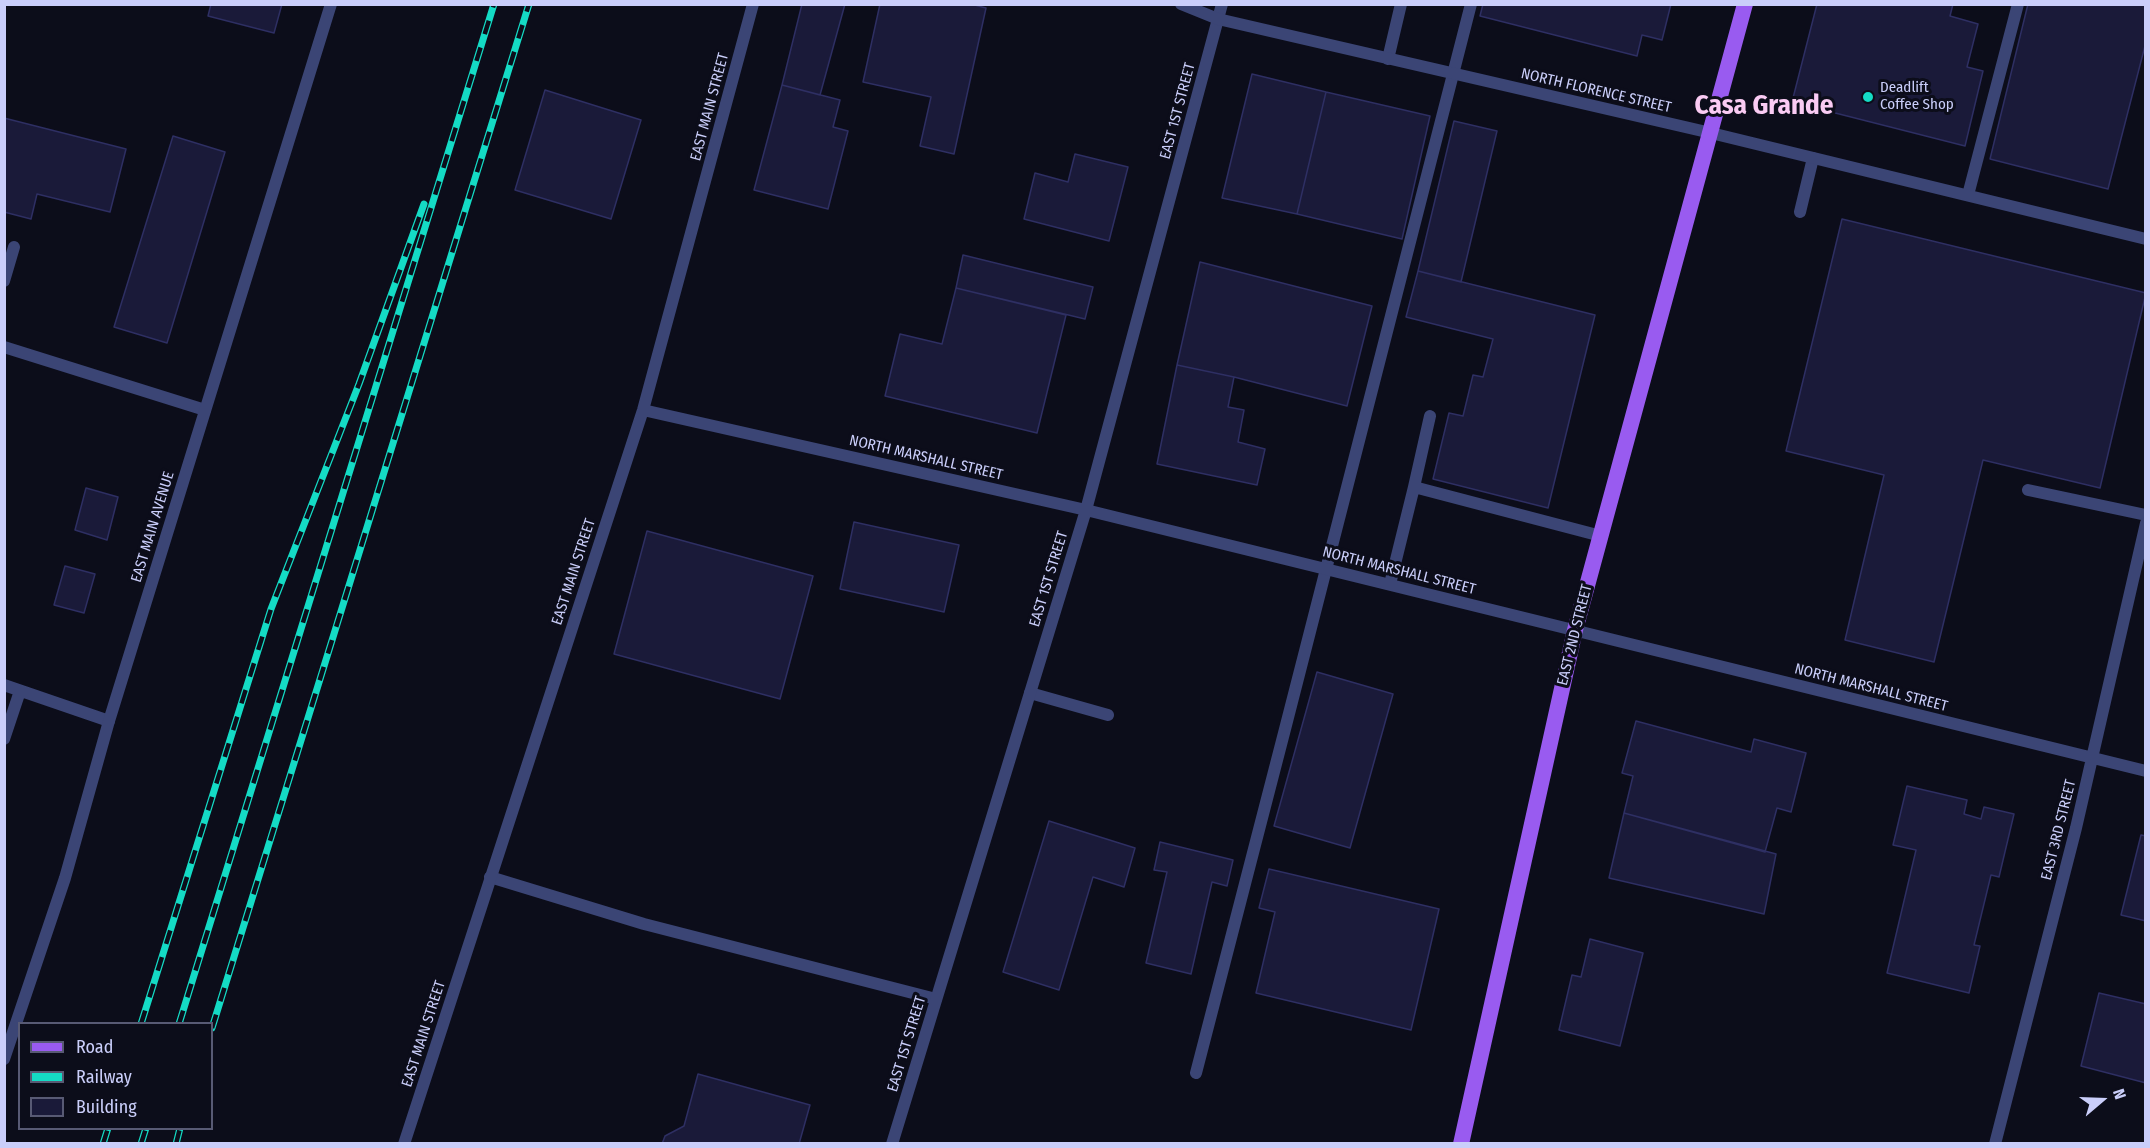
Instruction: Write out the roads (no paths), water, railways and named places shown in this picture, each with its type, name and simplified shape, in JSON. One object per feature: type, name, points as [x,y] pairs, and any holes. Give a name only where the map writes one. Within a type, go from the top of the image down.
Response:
[{"type":"main road","name":"EAST 2ND STREET","points":[[1462,1143],[1575,630],[1745,4]]},
{"type":"street","name":"EAST MAIN AVENUE","points":[[4,1059],[65,878],[109,721],[331,4]]},
{"type":"street","name":"EAST MAIN STREET","points":[[404,1143],[643,410],[753,4]]},
{"type":"street","name":"NORTH FLORENCE STREET","points":[[1181,4],[1218,19],[1711,133],[2145,239]]},
{"type":"street","name":"EAST 1ST STREET","points":[[892,1143],[1086,510],[1222,4]]},
{"type":"street","points":[[1388,59],[1401,4]]},
{"type":"street","points":[[1196,1072],[1471,4]]},
{"type":"street","points":[[1968,195],[2018,4]]},
{"type":"street","points":[[1800,212],[1813,158]]},
{"type":"street","points":[[4,281],[14,247]]},
{"type":"street","points":[[4,347],[205,410]]},
{"type":"street","name":"NORTH MARSHALL STREET","points":[[643,410],[1086,510],[2145,771]]},
{"type":"street","points":[[1390,584],[1430,416]]},
{"type":"street","points":[[1414,487],[1601,536]]},
{"type":"street","points":[[2028,490],[2145,514]]},
{"type":"street","name":"EAST 3RD STREET","points":[[1995,1143],[2093,758],[2145,523]]},
{"type":"street","points":[[4,685],[109,721]]},
{"type":"street","points":[[4,739],[20,691]]},
{"type":"street","points":[[1030,693],[1108,715]]},
{"type":"street","points":[[490,877],[644,924],[936,999]]},
{"type":"railway","points":[[180,1022],[494,4]]},
{"type":"railway","points":[[213,1025],[529,4]]},
{"type":"railway","points":[[142,1022],[271,609],[359,384],[424,204]]},
{"type":"railway","points":[[103,1144],[107,1130]]},
{"type":"railway","points":[[141,1144],[145,1130]]},
{"type":"railway","points":[[176,1144],[180,1130]]},
{"type":"place","name":"Deadlift Coffee Shop","points":[[1868,97]]},
{"type":"district","name":"Casa Grande","points":[[1764,106]]}]
